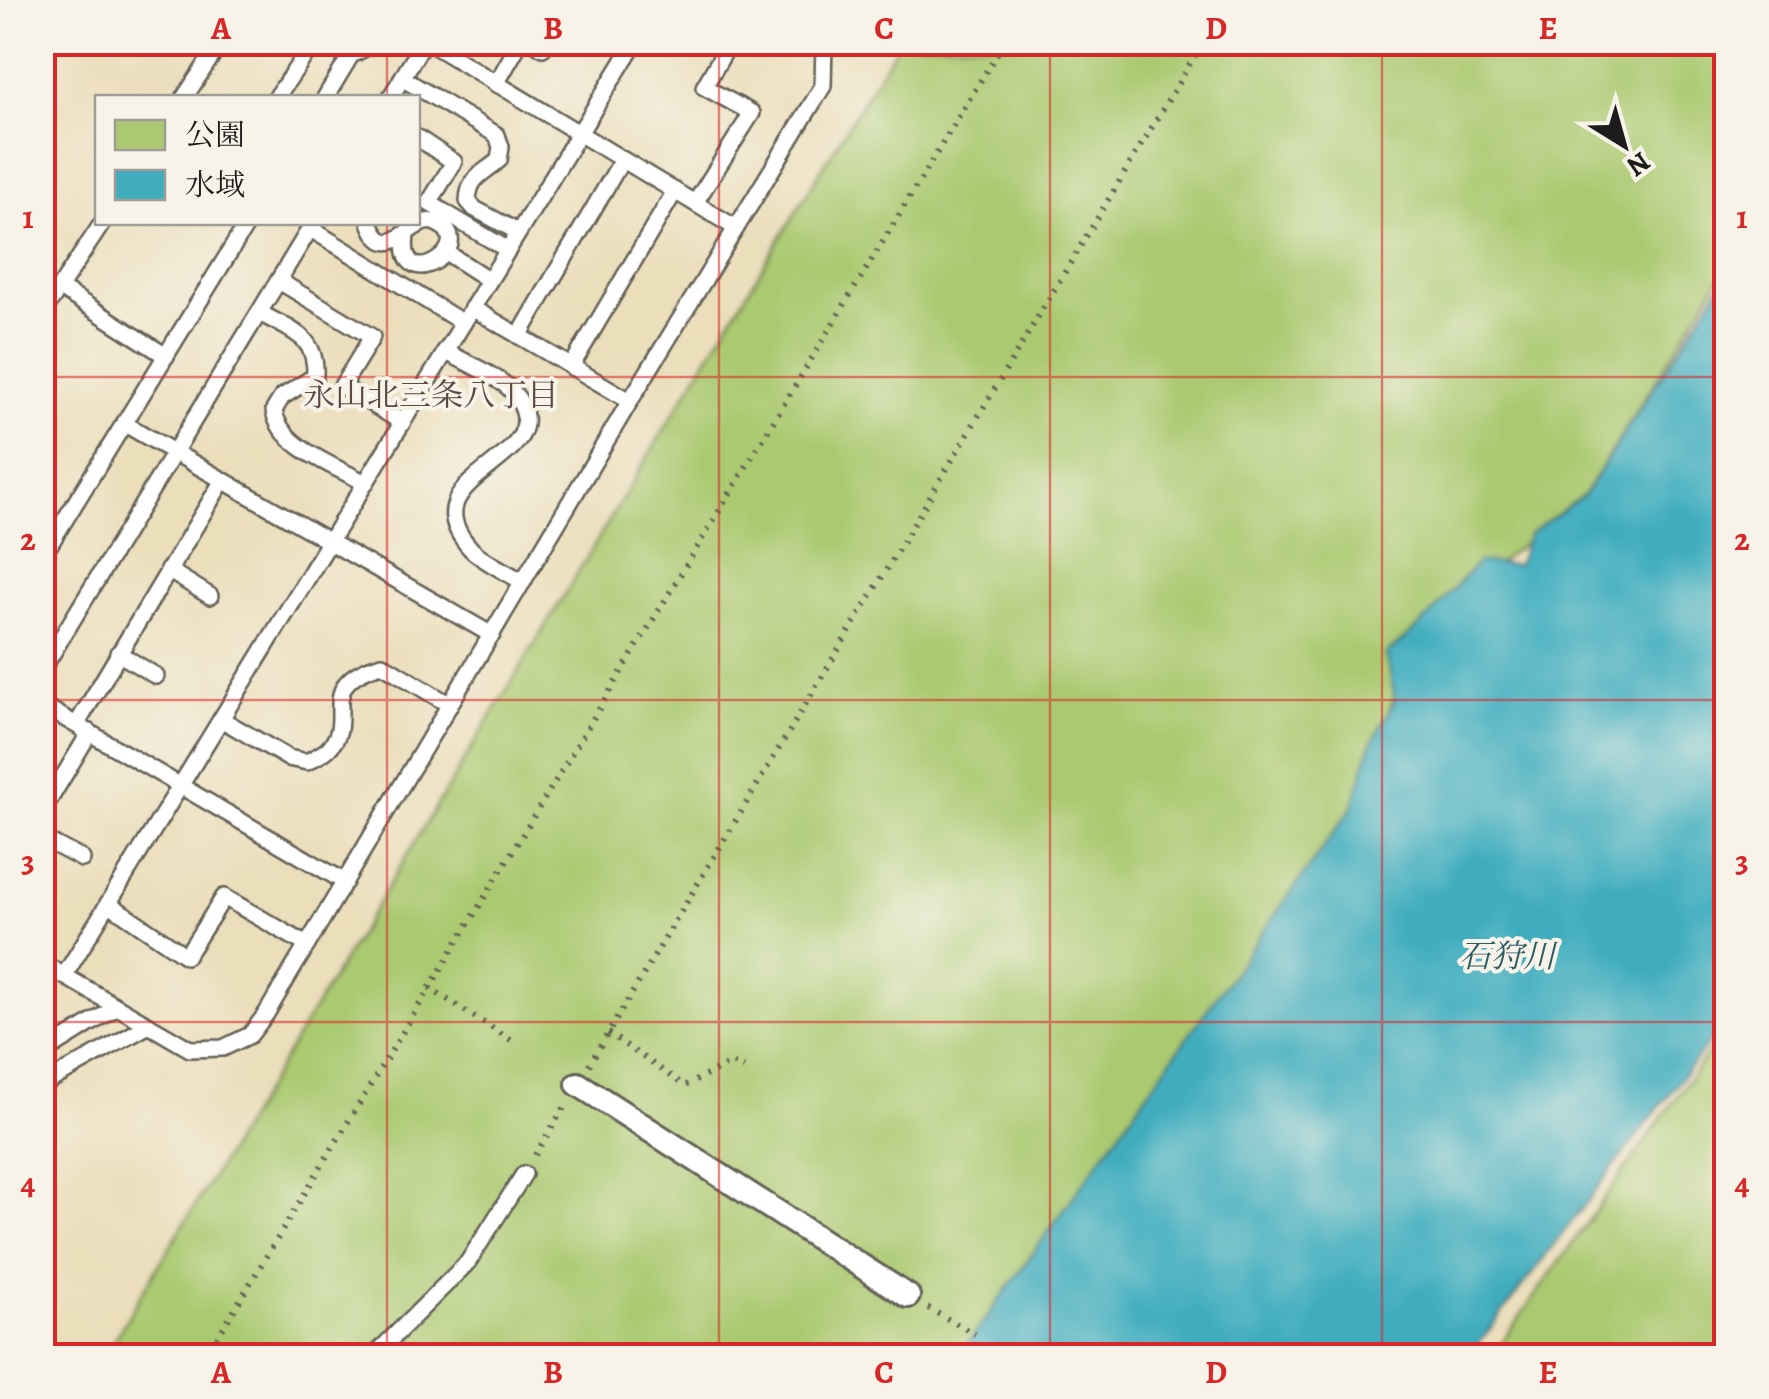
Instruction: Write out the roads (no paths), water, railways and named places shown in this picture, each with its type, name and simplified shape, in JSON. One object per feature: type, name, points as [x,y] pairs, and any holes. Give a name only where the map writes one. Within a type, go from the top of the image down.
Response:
[{"type":"street","points":[[578,1084],[908,1296]]},
{"type":"lane","points":[[278,95],[314,42]]},
{"type":"lane","points":[[327,95],[351,55],[377,42]]},
{"type":"lane","points":[[392,95],[426,42],[736,228]]},
{"type":"lane","points":[[496,84],[520,42]]},
{"type":"lane","points":[[64,976],[635,42]]},
{"type":"lane","points":[[695,203],[752,114],[704,87],[730,42]]},
{"type":"lane","points":[[43,964],[190,1049],[223,1048],[250,1035],[823,86],[824,42]]},
{"type":"lane","points":[[186,95],[215,45]]},
{"type":"lane","points":[[402,78],[496,135],[501,147],[499,160],[475,175],[468,202],[518,232]]},
{"type":"lane","points":[[420,139],[454,162],[430,203],[508,250]]},
{"type":"lane","points":[[519,336],[622,160]]},
{"type":"lane","points":[[571,366],[674,191]]},
{"type":"lane","points":[[410,228],[404,247],[409,258],[429,266],[440,262],[449,242],[445,230],[435,222],[420,223]]},
{"type":"lane","points":[[42,314],[100,225]]},
{"type":"lane","points":[[42,557],[246,225]]},
{"type":"lane","points":[[371,225],[383,240],[395,242],[410,228]]},
{"type":"lane","points":[[42,670],[313,226],[467,316],[519,336],[630,401]]},
{"type":"lane","points":[[447,253],[489,280]]},
{"type":"lane","points":[[279,281],[372,337],[342,386],[402,422]]},
{"type":"lane","points":[[60,288],[166,356]]},
{"type":"lane","points":[[260,314],[308,340],[316,357],[315,376],[282,397],[274,410],[276,424],[292,440],[366,483]]},
{"type":"lane","points":[[446,352],[512,390],[524,414],[520,440],[507,456],[471,478],[455,501],[456,524],[472,550],[523,582]]},
{"type":"lane","points":[[124,424],[492,635]]},
{"type":"lane","points":[[42,812],[118,653],[222,480]]},
{"type":"lane","points":[[168,570],[210,596]]},
{"type":"lane","points":[[118,653],[156,676]]},
{"type":"lane","points":[[221,719],[288,758],[307,762],[329,748],[339,728],[338,701],[344,685],[361,670],[382,664],[450,705]]},
{"type":"lane","points":[[42,705],[345,882]]},
{"type":"lane","points":[[42,838],[82,860]]},
{"type":"lane","points":[[108,903],[186,956],[224,898],[307,945]]},
{"type":"lane","points":[[43,964],[44,1052],[116,1006]]},
{"type":"lane","points":[[42,1085],[149,1026]]},
{"type":"lane","points":[[374,1356],[468,1262],[524,1174]]},
{"type":"water","name":"石狩川","points":[[1726,277],[1726,1020],[1469,1356],[959,1356],[1353,806],[1371,744],[1395,700],[1386,654],[1421,625],[1478,562],[1517,565],[1529,534],[1584,495]]},
{"type":"district","name":"永山北三条八丁目","points":[[431,395]]}]
